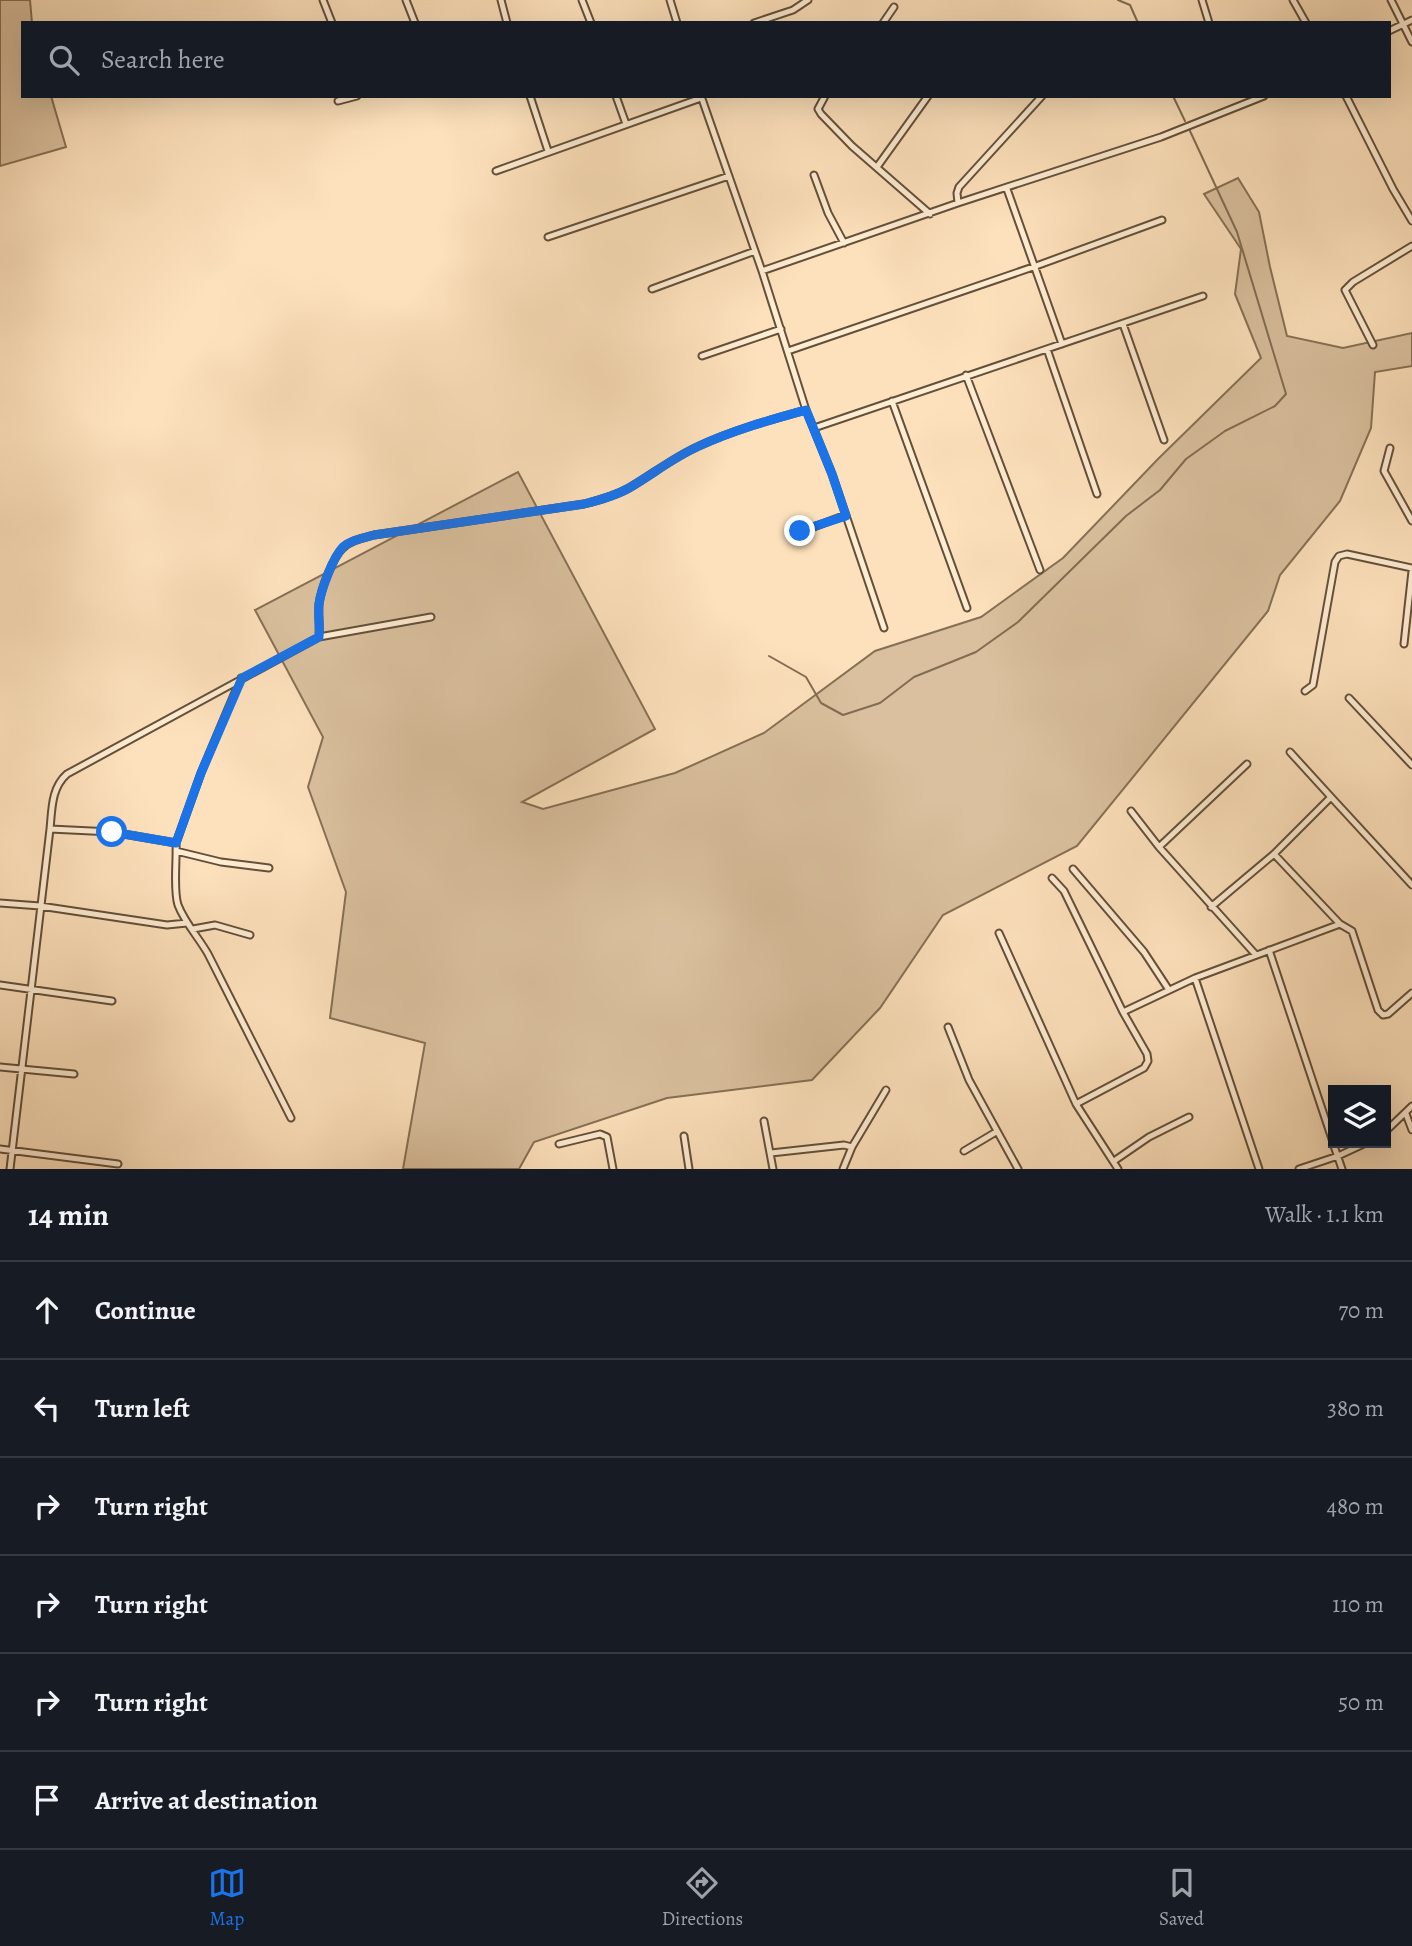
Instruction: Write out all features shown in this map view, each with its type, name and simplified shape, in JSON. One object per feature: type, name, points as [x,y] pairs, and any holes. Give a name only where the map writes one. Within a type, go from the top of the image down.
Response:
[{"type":"street","points":[[323,0],[331,21]]},
{"type":"street","points":[[406,0],[414,21]]},
{"type":"street","points":[[501,0],[506,21]]},
{"type":"street","points":[[582,0],[590,21]]},
{"type":"street","points":[[670,0],[676,21]]},
{"type":"street","points":[[760,21],[793,10],[807,0]]},
{"type":"street","points":[[1202,0],[1208,21]]},
{"type":"street","points":[[1293,0],[1305,21]]},
{"type":"street","points":[[1391,0],[1412,42]]},
{"type":"street","points":[[884,21],[894,7]]},
{"type":"street","points":[[1391,30],[1412,20]]},
{"type":"street","points":[[338,102],[351,98]]},
{"type":"street","points":[[531,98],[548,151]]},
{"type":"street","points":[[617,98],[626,124]]},
{"type":"street","points":[[496,171],[698,98]]},
{"type":"street","points":[[701,98],[762,271],[806,410],[884,628]]},
{"type":"street","points":[[824,98],[818,109],[821,114],[930,214]]},
{"type":"street","points":[[877,167],[927,98]]},
{"type":"street","points":[[958,203],[959,187],[1040,98]]},
{"type":"street","points":[[1245,98],[1248,103]]},
{"type":"street","points":[[762,271],[1161,137],[1259,98]]},
{"type":"street","points":[[1347,98],[1412,221]]},
{"type":"street","points":[[814,175],[828,214],[844,243]]},
{"type":"street","points":[[548,237],[729,176]]},
{"type":"street","points":[[1007,189],[1062,344]]},
{"type":"street","points":[[788,351],[1036,267],[1162,219]]},
{"type":"street","points":[[1373,345],[1345,290],[1353,282],[1412,246]]},
{"type":"street","points":[[652,289],[755,251]]},
{"type":"street","points":[[814,428],[1203,296]]},
{"type":"street","points":[[1123,324],[1164,440]]},
{"type":"street","points":[[702,356],[781,329]]},
{"type":"street","points":[[1047,349],[1097,494]]},
{"type":"street","points":[[966,375],[1040,570]]},
{"type":"street","points":[[892,401],[967,608]]},
{"type":"street","points":[[319,637],[319,604],[325,583],[343,547],[354,540],[584,504],[609,497],[701,445],[763,422],[806,410]]},
{"type":"street","points":[[1390,448],[1384,471],[1412,521]]},
{"type":"street","points":[[800,531],[846,516]]},
{"type":"street","points":[[1305,691],[1313,685],[1335,562],[1339,556],[1347,554],[1412,570],[1404,644]]},
{"type":"street","points":[[10,1169],[50,829],[55,792],[61,780],[67,774],[319,637],[431,617]]},
{"type":"street","points":[[242,678],[201,773],[176,843],[177,900],[187,923],[208,954],[291,1118]]},
{"type":"street","points":[[1349,698],[1412,765]]},
{"type":"street","points":[[1290,752],[1412,885]]},
{"type":"street","points":[[1159,847],[1247,764]]},
{"type":"street","points":[[1211,906],[1274,854],[1331,797]]},
{"type":"street","points":[[1131,811],[1159,847],[1256,954]]},
{"type":"street","points":[[50,829],[112,832],[176,843]]},
{"type":"street","points":[[176,851],[221,862],[269,868]]},
{"type":"street","points":[[1274,854],[1340,924],[1352,932],[1378,1010],[1383,1015],[1388,1014],[1412,993]]},
{"type":"street","points":[[1073,869],[1144,952],[1169,989]]},
{"type":"street","points":[[1052,878],[1064,891],[1123,1012],[1147,1054],[1148,1061],[1144,1068],[1076,1104]]},
{"type":"street","points":[[0,903],[40,906],[156,924],[187,923]]},
{"type":"street","points":[[1123,1012],[1195,978],[1340,924]]},
{"type":"street","points":[[193,929],[215,925],[250,935]]},
{"type":"street","points":[[999,933],[1076,1104],[1118,1169]]},
{"type":"street","points":[[1269,950],[1328,1128]]},
{"type":"street","points":[[1195,978],[1259,1169]]},
{"type":"street","points":[[0,985],[112,1001]]},
{"type":"street","points":[[948,1027],[969,1080],[1018,1169]]},
{"type":"street","points":[[0,1067],[74,1074]]},
{"type":"street","points":[[844,1169],[852,1147],[886,1090]]},
{"type":"street","points":[[1391,1127],[1412,1106]]},
{"type":"street","points":[[1406,1114],[1412,1130]]},
{"type":"street","points":[[1114,1161],[1149,1137],[1189,1117]]},
{"type":"street","points":[[764,1121],[773,1169]]},
{"type":"street","points":[[964,1151],[996,1132]]},
{"type":"street","points":[[559,1144],[600,1134],[607,1136],[613,1169]]},
{"type":"street","points":[[684,1136],[690,1169]]},
{"type":"street","points":[[771,1153],[844,1145],[852,1147]]},
{"type":"street","points":[[1335,1148],[1342,1169]]},
{"type":"street","points":[[1298,1169],[1355,1148]]},
{"type":"street","points":[[0,1149],[118,1164]]},
{"type":"shaded area","points":[[0,0],[30,0],[32,21],[21,21],[21,98],[52,98],[66,147],[0,166]]},
{"type":"shaded area","points":[[1238,178],[1259,212],[1287,336],[1343,348],[1412,333],[1412,366],[1375,372],[1371,428],[1340,501],[1280,575],[1268,611],[1077,846],[943,915],[880,1008],[812,1080],[667,1098],[534,1142],[519,1169],[403,1169],[425,1043],[330,1018],[346,892],[308,787],[323,737],[255,610],[518,472],[655,729],[522,802],[543,809],[675,773],[764,733],[875,651],[981,617],[1063,558],[1158,459],[1261,358],[1235,294],[1241,249],[1204,194]]},
{"type":"waterway","points":[[1118,0],[1130,5],[1137,21]]},
{"type":"waterway","points":[[1174,98],[1185,121]]},
{"type":"waterway","points":[[769,656],[806,677],[821,703],[843,715],[880,703],[914,677],[976,652],[1018,622],[1126,516],[1160,490],[1186,459],[1225,431],[1275,406],[1286,394],[1237,232],[1190,131]]},
{"type":"route","points":[[112,832],[176,843],[201,773],[242,678],[319,637],[319,604],[325,583],[343,547],[354,540],[584,504],[609,497],[701,445],[763,422],[806,410],[846,516],[800,531]]}]
